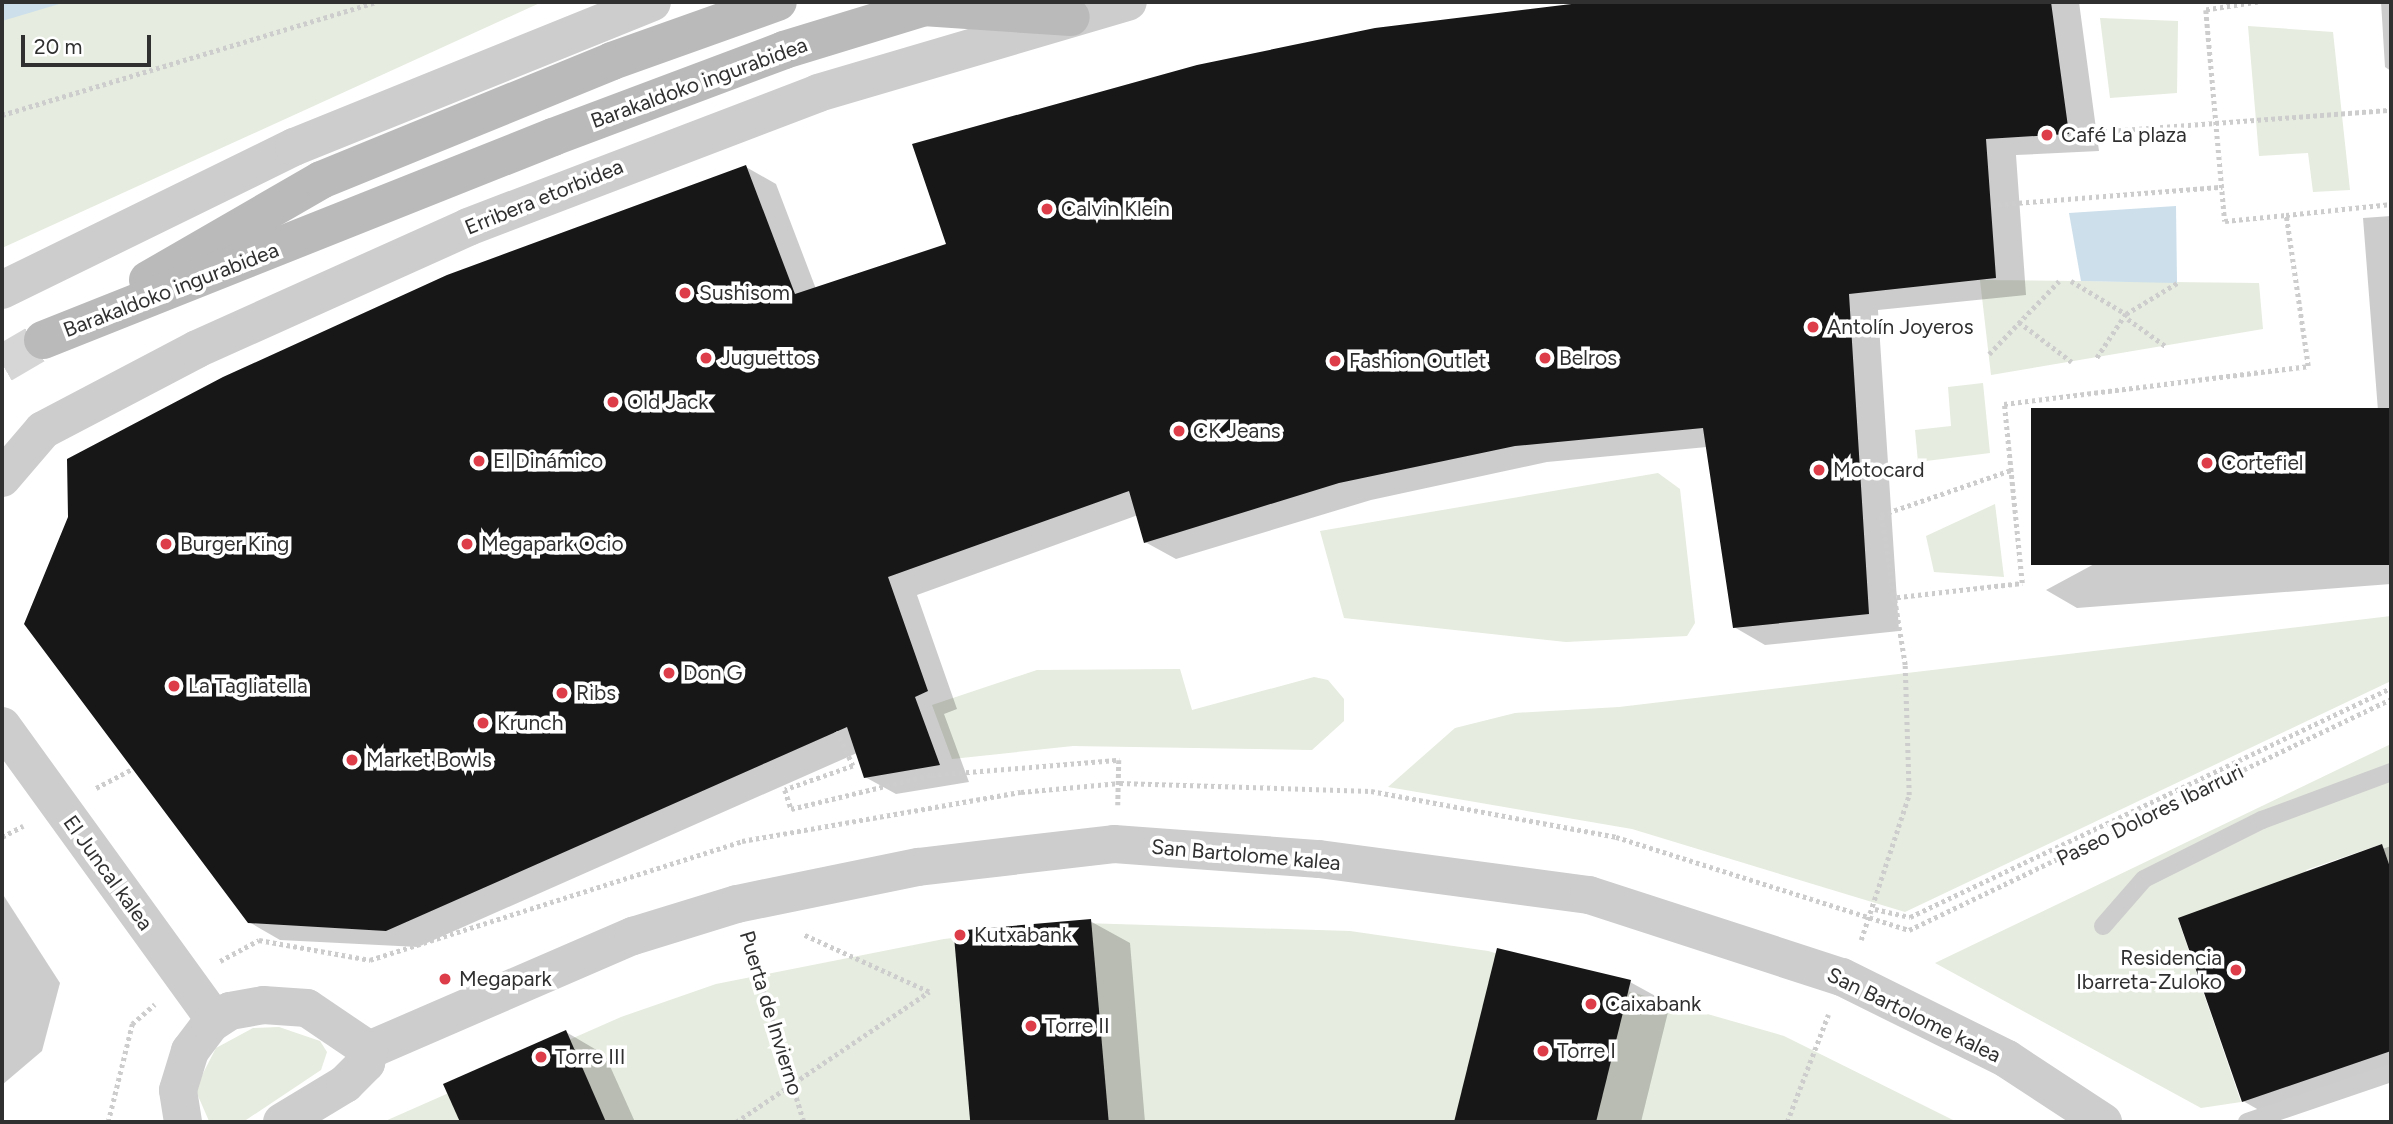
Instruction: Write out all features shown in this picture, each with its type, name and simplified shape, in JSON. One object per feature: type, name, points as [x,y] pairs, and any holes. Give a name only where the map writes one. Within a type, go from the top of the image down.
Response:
[{"type":"main road","name":"Barakaldoko ingurabidea","points":[[778,2],[612,61],[321,180],[43,340],[565,132],[784,50],[932,4]]},
{"type":"main road","points":[[932,4],[1071,17]]},
{"type":"street","points":[[2,290],[294,146],[652,2]]},
{"type":"street","name":"Erribera etorbidea","points":[[2,478],[43,430],[324,289],[700,135],[1071,17],[1128,2]]},
{"type":"street","name":"El Juncal kalea","points":[[2,726],[215,1020]]},
{"type":"street","name":"San Bartolome kalea","points":[[369,1050],[633,936],[737,904],[918,867],[1114,844],[1319,859],[1589,895],[1842,977],[2007,1059],[2103,1122]]},
{"type":"street","points":[[183,1122],[181,1070],[215,1020],[252,1006],[307,1008],[369,1050],[353,1077],[282,1122]]},
{"type":"lane","points":[[2103,926],[2144,879],[2204,847],[2391,772]]},
{"type":"lane","points":[[2247,1122],[2391,1073]]},
{"type":"path","points":[[2,114],[377,2]]},
{"type":"path","points":[[2258,2],[2206,10],[2225,221],[2391,204]]},
{"type":"path","points":[[2069,134],[2391,110]]},
{"type":"path","points":[[1991,205],[2222,187]]},
{"type":"path","points":[[1891,598],[2022,583],[2004,404],[2308,366],[2286,215]]},
{"type":"path","points":[[1989,354],[2059,281]]},
{"type":"path","points":[[2071,281],[2167,347]]},
{"type":"path","points":[[2097,358],[2127,317],[2177,283]]},
{"type":"path","points":[[2019,322],[2072,362]]},
{"type":"path","points":[[1787,1122],[1842,977],[1875,909],[1909,795],[1905,665],[1891,598],[1881,515],[2011,470]]},
{"type":"path","points":[[1875,909],[1910,917],[2391,688]]},
{"type":"path","name":"Paseo Dolores Ibarruri","points":[[1909,930],[2391,699]]},
{"type":"path","points":[[837,732],[853,766],[785,790],[791,809],[931,775],[1119,760],[1114,844]]},
{"type":"path","name":"Puerta de Invierno","points":[[737,904],[804,1122]]},
{"type":"path","points":[[736,1122],[929,992],[797,931]]},
{"type":"shaded area","points":[[65,2],[542,2],[2,248],[2,20]]},
{"type":"shaded area","points":[[2100,18],[2178,21],[2177,93],[2110,98]]},
{"type":"shaded area","points":[[2248,26],[2333,32],[2350,190],[2313,192],[2308,153],[2259,156]]},
{"type":"shaded area","points":[[1980,280],[2259,283],[2263,329],[1991,375]]},
{"type":"shaded area","points":[[1983,383],[1990,453],[1918,462],[1915,430],[1951,426],[1948,387]]},
{"type":"shaded area","points":[[1658,473],[1680,489],[1695,623],[1687,636],[1566,642],[1344,618],[1320,531]]},
{"type":"shaded area","points":[[1995,504],[2004,577],[1934,572],[1926,536]]},
{"type":"shaded area","points":[[2391,616],[2391,681],[1905,912],[1632,829],[1388,787],[1455,728],[1515,713],[1619,707]]},
{"type":"shaded area","points":[[1180,669],[1192,710],[1314,677],[1328,680],[1344,699],[1344,721],[1312,750],[1073,746],[952,759],[932,705],[1037,670]]},
{"type":"shaded area","points":[[2391,744],[2391,870],[2382,844],[2306,870],[2358,1022],[2250,894],[2178,919],[2241,1102],[2201,1108],[1935,963]]},
{"type":"shaded area","points":[[1082,923],[1350,931],[1488,951],[1784,1036],[1957,1122],[383,1122],[621,1017],[716,984],[944,939]]},
{"type":"shaded area","points":[[279,1027],[320,1041],[327,1052],[321,1070],[243,1122],[209,1121],[195,1089],[216,1048],[253,1028]]},
{"type":"water","points":[[2,2],[66,2],[2,21]]},
{"type":"water","points":[[2176,206],[2177,283],[2081,281],[2069,213]]},
{"type":"building","points":[[1588,2],[2051,2],[2069,134],[1986,139],[1996,278],[1849,294],[1869,614],[1733,628],[1703,428],[1515,446],[1339,483],[1144,543],[1129,491],[888,577],[928,691],[915,697],[940,765],[864,778],[847,727],[386,931],[248,923],[24,624],[68,517],[67,459],[223,377],[447,275],[746,165],[795,294],[946,244],[912,144],[1197,65],[1375,28]]},
{"type":"building","points":[[2031,408],[2391,408],[2391,565],[2031,565]]},
{"type":"building","name":"Residencia Ibarreta-Zuloko","points":[[2382,844],[2391,870],[2391,1051],[2242,1102],[2178,918]]},
{"type":"building","name":"Torre II","points":[[1091,919],[1109,1122],[970,1122],[954,931]]},
{"type":"building","name":"Torre I","points":[[1497,948],[1631,980],[1596,1122],[1454,1122]]},
{"type":"building","name":"Torre III","points":[[566,1030],[606,1122],[460,1122],[443,1084]]},
{"type":"tunnel","points":[[2,364],[43,340]]},
{"type":"place","name":"Café La plaza","points":[[2047,135]]},
{"type":"place","name":"Calvin Klein","points":[[1047,209]]},
{"type":"place","name":"Sushisom","points":[[685,293]]},
{"type":"place","name":"Antolín Joyeros","points":[[1813,327]]},
{"type":"place","name":"Juguettos","points":[[706,358]]},
{"type":"place","name":"Belros","points":[[1545,358]]},
{"type":"place","name":"Fashion Outlet","points":[[1335,361]]},
{"type":"place","name":"Old Jack","points":[[613,402]]},
{"type":"place","name":"CK Jeans","points":[[1179,431]]},
{"type":"place","name":"El Dinámico","points":[[479,461]]},
{"type":"place","name":"Cortefiel","points":[[2207,463]]},
{"type":"place","name":"Motocard","points":[[1819,470]]},
{"type":"place","name":"Burger King","points":[[166,544]]},
{"type":"place","name":"Megapark Ocio","points":[[467,544]]},
{"type":"place","name":"Don G","points":[[669,673]]},
{"type":"place","name":"La Tagliatella","points":[[174,686]]},
{"type":"place","name":"Ribs","points":[[562,693]]},
{"type":"place","name":"Krunch","points":[[483,723]]},
{"type":"place","name":"Market Bowls","points":[[352,760]]},
{"type":"place","name":"Kutxabank","points":[[960,935]]},
{"type":"place","name":"Residencia Ibarreta-Zuloko","points":[[2236,970]]},
{"type":"place","name":"Megapark","points":[[445,979]]},
{"type":"place","name":"Caixabank","points":[[1591,1004]]},
{"type":"place","name":"Torre II","points":[[1031,1026]]},
{"type":"place","name":"Torre I","points":[[1543,1051]]},
{"type":"place","name":"Torre III","points":[[541,1057]]}]
